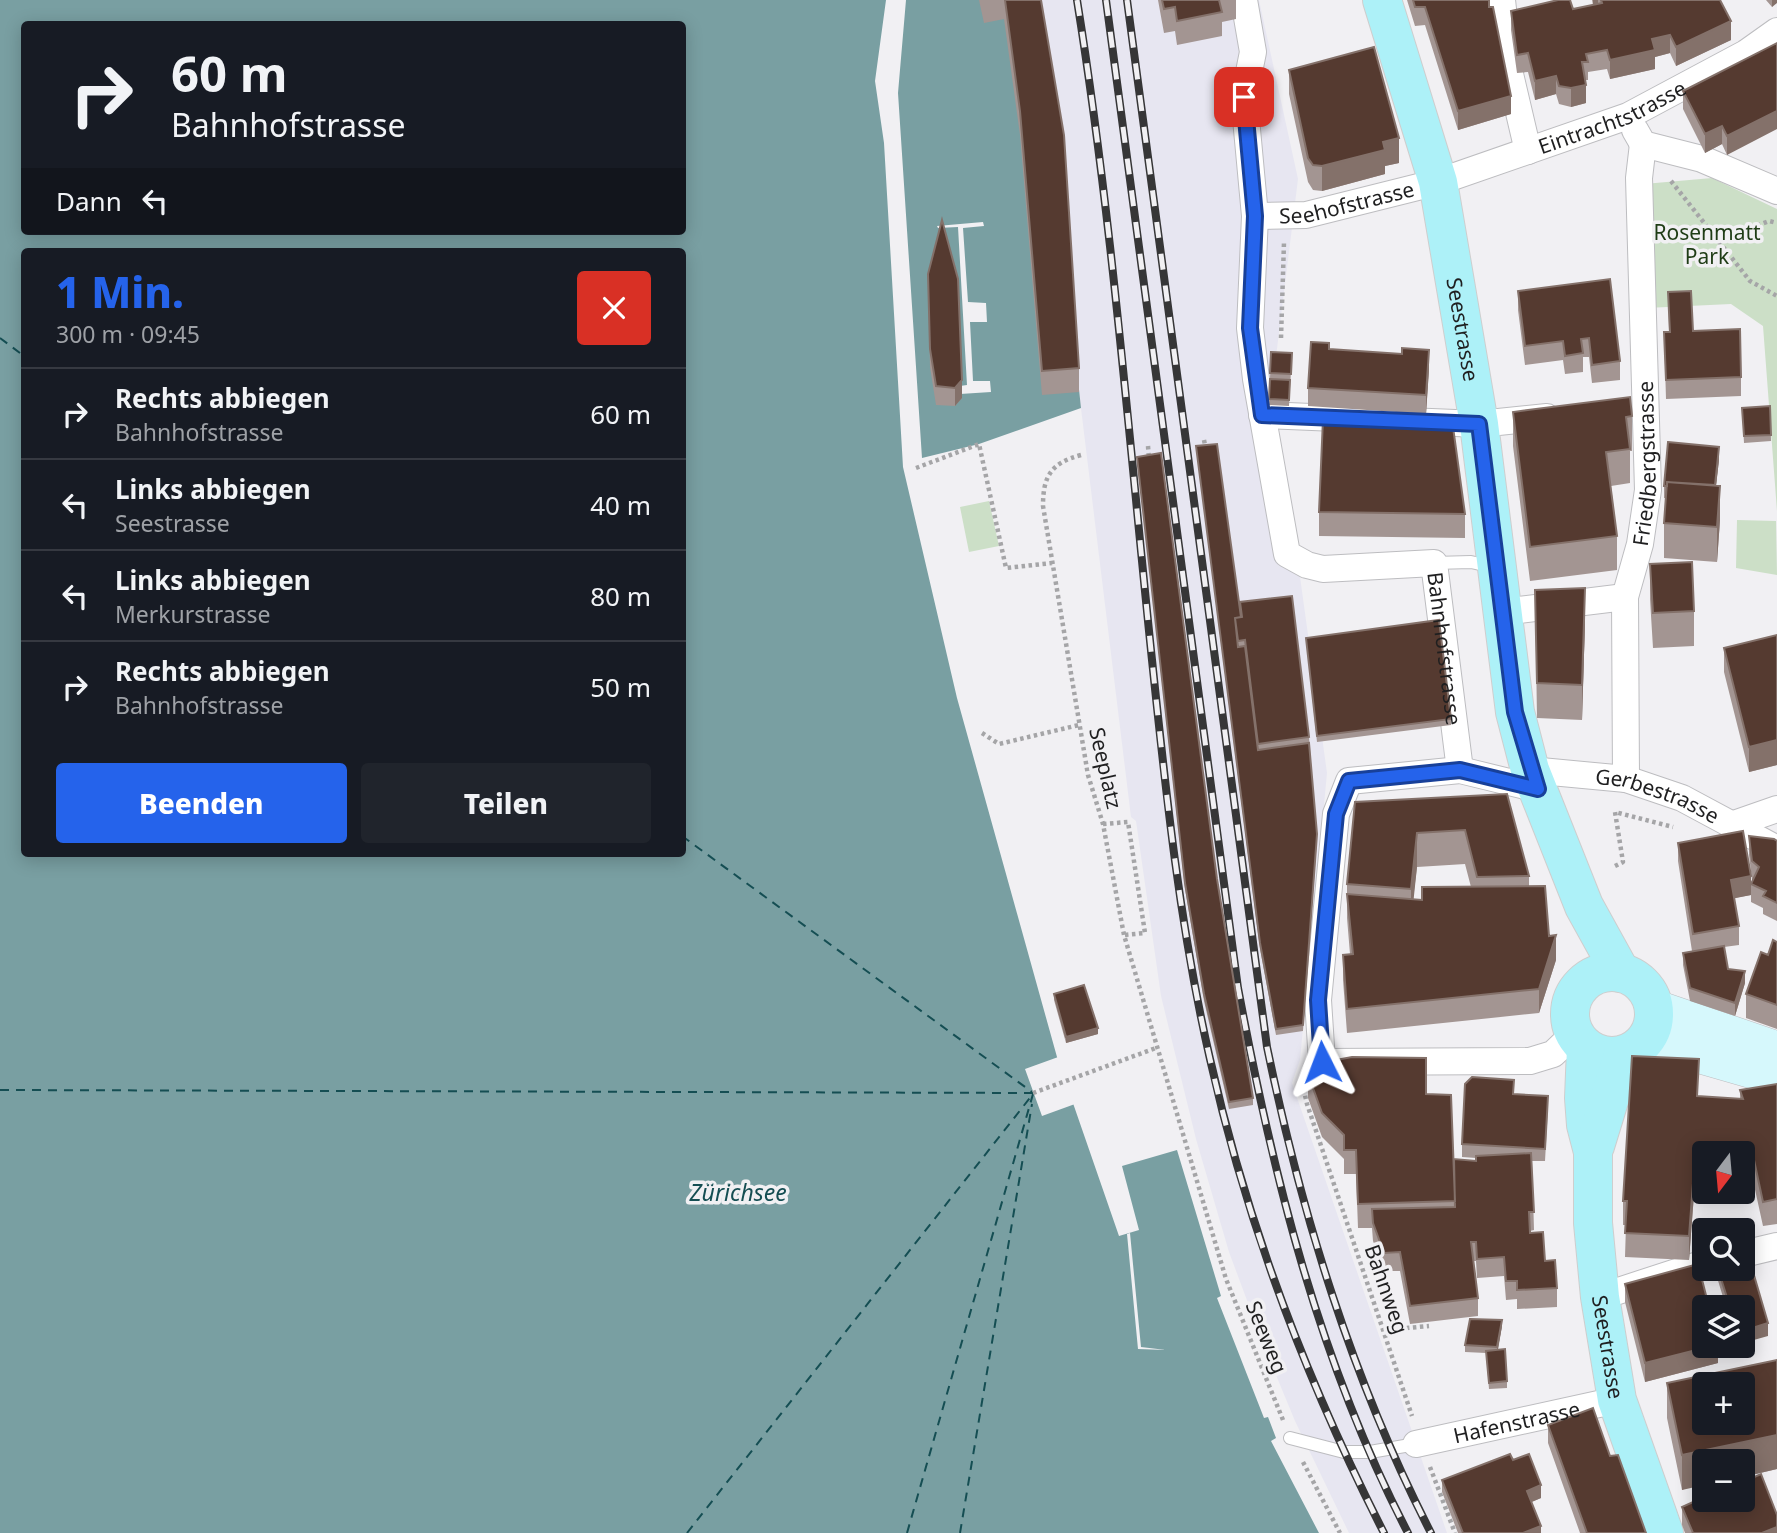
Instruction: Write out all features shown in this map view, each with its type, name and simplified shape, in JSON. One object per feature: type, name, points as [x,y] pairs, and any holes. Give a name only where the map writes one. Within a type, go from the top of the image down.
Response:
[{"type":"main road","name":"Seestrasse","points":[[1382,0],[1438,182],[1479,424],[1515,712],[1534,779],[1584,906],[1622,973]]},
{"type":"main road","name":"Seestrasse","points":[[1583,983],[1584,906]]},
{"type":"main road","points":[[1631,1051],[1653,1025],[1654,1008],[1646,989],[1622,973],[1601,973],[1583,983],[1571,1002],[1569,1013],[1580,1041],[1604,1056],[1631,1051],[1688,1051],[1777,1077]]},
{"type":"main road","points":[[1654,1008],[1777,1050]]},
{"type":"main road","name":"Seestrasse","points":[[1580,1041],[1586,1125],[1593,1152],[1593,1223],[1600,1297],[1618,1400],[1664,1533]]},
{"type":"main road","name":"Seestrasse","points":[[1593,1152],[1631,1051]]},
{"type":"street","name":"Bahnhofstrasse","points":[[1244,0],[1254,51],[1244,97],[1255,216],[1250,328],[1262,415],[1287,554],[1307,565],[1323,569],[1434,563],[1460,770]]},
{"type":"street","points":[[1502,0],[1510,74],[1528,151]]},
{"type":"street","name":"Eintrachtstrasse","points":[[1438,182],[1628,116],[1746,53],[1777,31]]},
{"type":"street","points":[[1628,116],[1643,144],[1702,159],[1777,191]]},
{"type":"street","name":"Friedbergstrasse","points":[[1626,779],[1625,597],[1640,544],[1648,490],[1640,178],[1643,144]]},
{"type":"street","name":"Seehofstrasse","points":[[1255,216],[1306,215],[1438,182]]},
{"type":"street","points":[[1620,409],[1646,407]]},
{"type":"street","points":[[1262,415],[1479,424],[1568,415]]},
{"type":"street","points":[[1502,612],[1625,597]]},
{"type":"street","points":[[1534,779],[1460,770],[1349,781],[1336,814],[1318,1000],[1322,1062],[1530,1061],[1580,1041]]},
{"type":"street","name":"Gerbestrasse","points":[[1534,779],[1626,779],[1682,798],[1777,849]]},
{"type":"street","points":[[1734,824],[1777,808]]},
{"type":"street","points":[[1755,1251],[1777,1246]]},
{"type":"street","points":[[1600,1297],[1692,1267]]},
{"type":"street","name":"Hafenstrasse","points":[[1419,1443],[1618,1400]]},
{"type":"lane","points":[[1434,563],[1471,562],[1497,568]]},
{"type":"lane","points":[[1290,1438],[1344,1451],[1370,1452],[1419,1443]]},
{"type":"path","points":[[1643,144],[1750,281],[1777,296]]},
{"type":"path","points":[[1718,241],[1769,221],[1777,223]]},
{"type":"path","points":[[1204,440],[1206,453]]},
{"type":"path","points":[[916,468],[979,444],[1006,568],[1052,563]]},
{"type":"path","points":[[1148,446],[1151,472]]},
{"type":"path","name":"Seeplatz","points":[[1081,456],[1053,467],[1044,481],[1043,506],[1088,775],[1103,824],[1124,935],[1185,1145]]},
{"type":"path","points":[[982,733],[999,744],[1079,725]]},
{"type":"path","points":[[1615,866],[1623,862],[1615,812],[1680,829]]},
{"type":"path","points":[[1103,824],[1128,822],[1145,933],[1124,935]]},
{"type":"path","points":[[1034,1093],[1156,1048]]},
{"type":"path","name":"Bahnweg","points":[[1322,1062],[1302,1081],[1307,1104],[1385,1330],[1419,1443],[1455,1533]]},
{"type":"path","name":"Seeweg","points":[[1185,1145],[1226,1279],[1290,1438],[1340,1533]]},
{"type":"path","points":[[1385,1330],[1429,1326]]},
{"type":"shaded area","points":[[1037,0],[1259,0],[1298,179],[1269,413],[1294,533],[1327,773],[1300,1060],[1292,1083],[1447,1533],[1349,1533],[1295,1421],[1264,1346],[1229,1252],[1196,1139],[1161,996],[1136,821],[1131,817],[1079,392],[1064,159]]},
{"type":"green space","name":"Rosenmatt Park","points":[[1712,178],[1777,209],[1777,511],[1763,326],[1731,304],[1646,308],[1644,184]]},
{"type":"green space","points":[[989,501],[999,546],[969,552],[960,507]]},
{"type":"green space","points":[[1737,520],[1776,521],[1777,575],[1736,568]]},
{"type":"water","name":"Zürichsee","points":[[0,0],[886,0],[875,81],[884,143],[903,467],[957,698],[1057,1057],[1119,1236],[1139,1230],[1122,1166],[1177,1150],[1221,1296],[1217,1298],[1264,1418],[1268,1417],[1276,1438],[1271,1441],[1319,1533],[0,1533]]},
{"type":"water","points":[[906,0],[1037,0],[1081,408],[979,444],[922,458],[898,93]]},
{"type":"pier","points":[[983,222],[984,226],[963,228],[968,302],[986,303],[987,322],[970,322],[973,381],[990,381],[991,392],[960,394],[960,386],[967,385],[958,227],[937,226]]},
{"type":"pier","points":[[1061,1056],[1075,1104],[1042,1116],[1025,1069]]},
{"type":"pier","points":[[1130,1233],[1141,1347],[1166,1350],[1138,1349],[1127,1234]]},
{"type":"building","points":[[1005,0],[1041,0],[1064,135],[1079,368],[1042,371],[1020,111]]},
{"type":"building","points":[[1162,0],[1219,0],[1222,12],[1177,21],[1175,7],[1164,9]]},
{"type":"building","points":[[1413,0],[1489,0],[1489,7],[1493,7],[1511,96],[1458,111],[1425,7],[1415,7]]},
{"type":"building","points":[[1558,0],[1570,0],[1573,9],[1602,3],[1601,0],[1720,0],[1731,21],[1676,47],[1670,35],[1652,39],[1655,50],[1610,60],[1607,50],[1586,54],[1588,62],[1582,62],[1586,85],[1571,88],[1559,86],[1556,76],[1535,81],[1528,53],[1517,55],[1511,11]]},
{"type":"building","points":[[1777,43],[1777,111],[1727,136],[1722,126],[1705,134],[1683,91]]},
{"type":"building","points":[[1374,47],[1399,138],[1383,142],[1385,150],[1322,166],[1313,165],[1308,158],[1289,70]]},
{"type":"building","points":[[942,220],[958,279],[962,380],[955,388],[936,386],[930,349],[928,274]]},
{"type":"building","points":[[1610,279],[1620,361],[1592,365],[1589,338],[1581,339],[1583,353],[1565,356],[1563,341],[1525,346],[1518,291]]},
{"type":"building","points":[[1691,291],[1693,331],[1740,329],[1741,377],[1666,380],[1664,332],[1670,332],[1668,292]]},
{"type":"building","points":[[1311,342],[1329,343],[1329,349],[1402,354],[1402,348],[1429,350],[1426,395],[1308,388]]},
{"type":"building","points":[[1271,352],[1292,353],[1291,374],[1270,373]]},
{"type":"building","points":[[1270,379],[1290,380],[1289,400],[1269,399]]},
{"type":"building","points":[[1630,397],[1632,416],[1626,417],[1630,449],[1606,452],[1617,536],[1530,547],[1513,412]]},
{"type":"building","points":[[1770,406],[1771,435],[1744,436],[1742,408]]},
{"type":"building","points":[[1323,419],[1453,427],[1465,514],[1319,512]]},
{"type":"building","points":[[1668,442],[1719,447],[1715,485],[1667,482],[1667,486],[1664,486]]},
{"type":"building","points":[[1217,444],[1241,617],[1235,618],[1238,647],[1245,646],[1258,750],[1309,743],[1317,834],[1303,1025],[1276,1029],[1260,943],[1196,446]]},
{"type":"building","points":[[1161,453],[1217,879],[1253,1098],[1229,1102],[1204,994],[1185,883],[1137,457]]},
{"type":"building","points":[[1667,482],[1720,486],[1717,527],[1664,523]]},
{"type":"building","points":[[1692,562],[1694,611],[1653,613],[1650,564]]},
{"type":"building","points":[[1585,588],[1582,685],[1537,683],[1535,590]]},
{"type":"building","points":[[1292,596],[1309,737],[1258,744],[1245,640],[1238,641],[1235,618],[1242,617],[1240,602]]},
{"type":"building","points":[[1439,620],[1451,719],[1317,736],[1306,638]]},
{"type":"building","points":[[1777,635],[1777,740],[1749,747],[1724,648]]},
{"type":"building","points":[[1507,794],[1529,876],[1477,877],[1465,830],[1417,833],[1411,889],[1347,884],[1355,802]]},
{"type":"building","points":[[1743,831],[1751,876],[1731,880],[1739,926],[1693,934],[1678,843]]},
{"type":"building","points":[[1749,836],[1777,841],[1777,903],[1763,896],[1766,891],[1751,884],[1759,867],[1752,861]]},
{"type":"building","points":[[1545,886],[1549,936],[1556,935],[1539,989],[1347,1009],[1343,955],[1353,954],[1347,894],[1422,900],[1422,887]]},
{"type":"building","points":[[1773,940],[1777,942],[1777,1005],[1746,994],[1761,952],[1768,955]]},
{"type":"building","points":[[1724,946],[1728,969],[1745,971],[1735,1003],[1690,988],[1683,953]]},
{"type":"building","points":[[1084,985],[1098,1028],[1066,1037],[1054,994]]},
{"type":"building","points":[[1632,1056],[1699,1059],[1697,1096],[1743,1099],[1740,1090],[1777,1084],[1777,1199],[1763,1202],[1755,1165],[1755,1141],[1692,1141],[1689,1236],[1625,1233],[1627,1201],[1623,1201]]},
{"type":"building","points":[[1352,1057],[1426,1058],[1426,1094],[1451,1095],[1455,1201],[1358,1204],[1356,1150],[1344,1150],[1344,1135],[1322,1113],[1308,1074],[1308,1069],[1315,1064]]},
{"type":"building","points":[[1472,1077],[1514,1080],[1513,1094],[1548,1096],[1545,1149],[1462,1144],[1465,1084]]},
{"type":"building","points":[[1531,1153],[1534,1212],[1529,1212],[1530,1233],[1543,1232],[1545,1261],[1555,1260],[1557,1288],[1517,1290],[1517,1281],[1506,1281],[1504,1257],[1477,1259],[1476,1242],[1471,1242],[1478,1298],[1410,1306],[1400,1252],[1384,1253],[1373,1223],[1372,1209],[1455,1207],[1454,1159],[1476,1161],[1476,1156]]},
{"type":"building","points":[[1692,1266],[1692,1281],[1702,1281],[1706,1295],[1692,1295],[1692,1351],[1645,1363],[1625,1284]]},
{"type":"building","points":[[1755,1279],[1768,1323],[1755,1327],[1755,1295],[1726,1295],[1722,1281],[1755,1281]]},
{"type":"building","points":[[1470,1319],[1502,1320],[1497,1347],[1465,1345]]},
{"type":"building","points":[[1505,1349],[1507,1381],[1489,1383],[1486,1351]]},
{"type":"building","points":[[1777,1360],[1777,1435],[1710,1449],[1692,1449],[1692,1453],[1682,1455],[1667,1383],[1692,1378],[1692,1435],[1755,1435],[1755,1372],[1720,1372]]},
{"type":"building","points":[[1593,1408],[1610,1456],[1618,1455],[1646,1533],[1587,1533],[1548,1425]]},
{"type":"building","points":[[1510,1454],[1513,1460],[1529,1454],[1541,1485],[1527,1491],[1541,1526],[1523,1533],[1463,1533],[1442,1480]]},
{"type":"building","points":[[1761,1474],[1777,1515],[1777,1527],[1762,1533],[1693,1533],[1682,1507],[1692,1502],[1692,1512],[1755,1512],[1755,1477]]},
{"type":"ferry route","points":[[0,338],[21,354]]},
{"type":"ferry route","points":[[686,839],[1032,1092]]},
{"type":"ferry route","points":[[0,1090],[1033,1093]]},
{"type":"ferry route","points":[[687,1533],[1033,1094]]},
{"type":"ferry route","points":[[907,1533],[1033,1094]]},
{"type":"ferry route","points":[[960,1533],[1032,1104]]},
{"type":"railway","points":[[1077,0],[1110,247],[1169,811],[1199,1010],[1242,1182],[1282,1302],[1330,1419],[1384,1533]]},
{"type":"railway","points":[[1106,0],[1238,988],[1284,1198],[1324,1335],[1349,1402],[1408,1533]]},
{"type":"railway","points":[[1127,0],[1267,1047],[1296,1173],[1332,1296],[1377,1416],[1431,1533]]},
{"type":"route","points":[[1244,97],[1255,216],[1250,328],[1262,415],[1479,424],[1515,712],[1530,770],[1538,789],[1460,770],[1349,781],[1336,814],[1318,1000],[1322,1062]]}]
